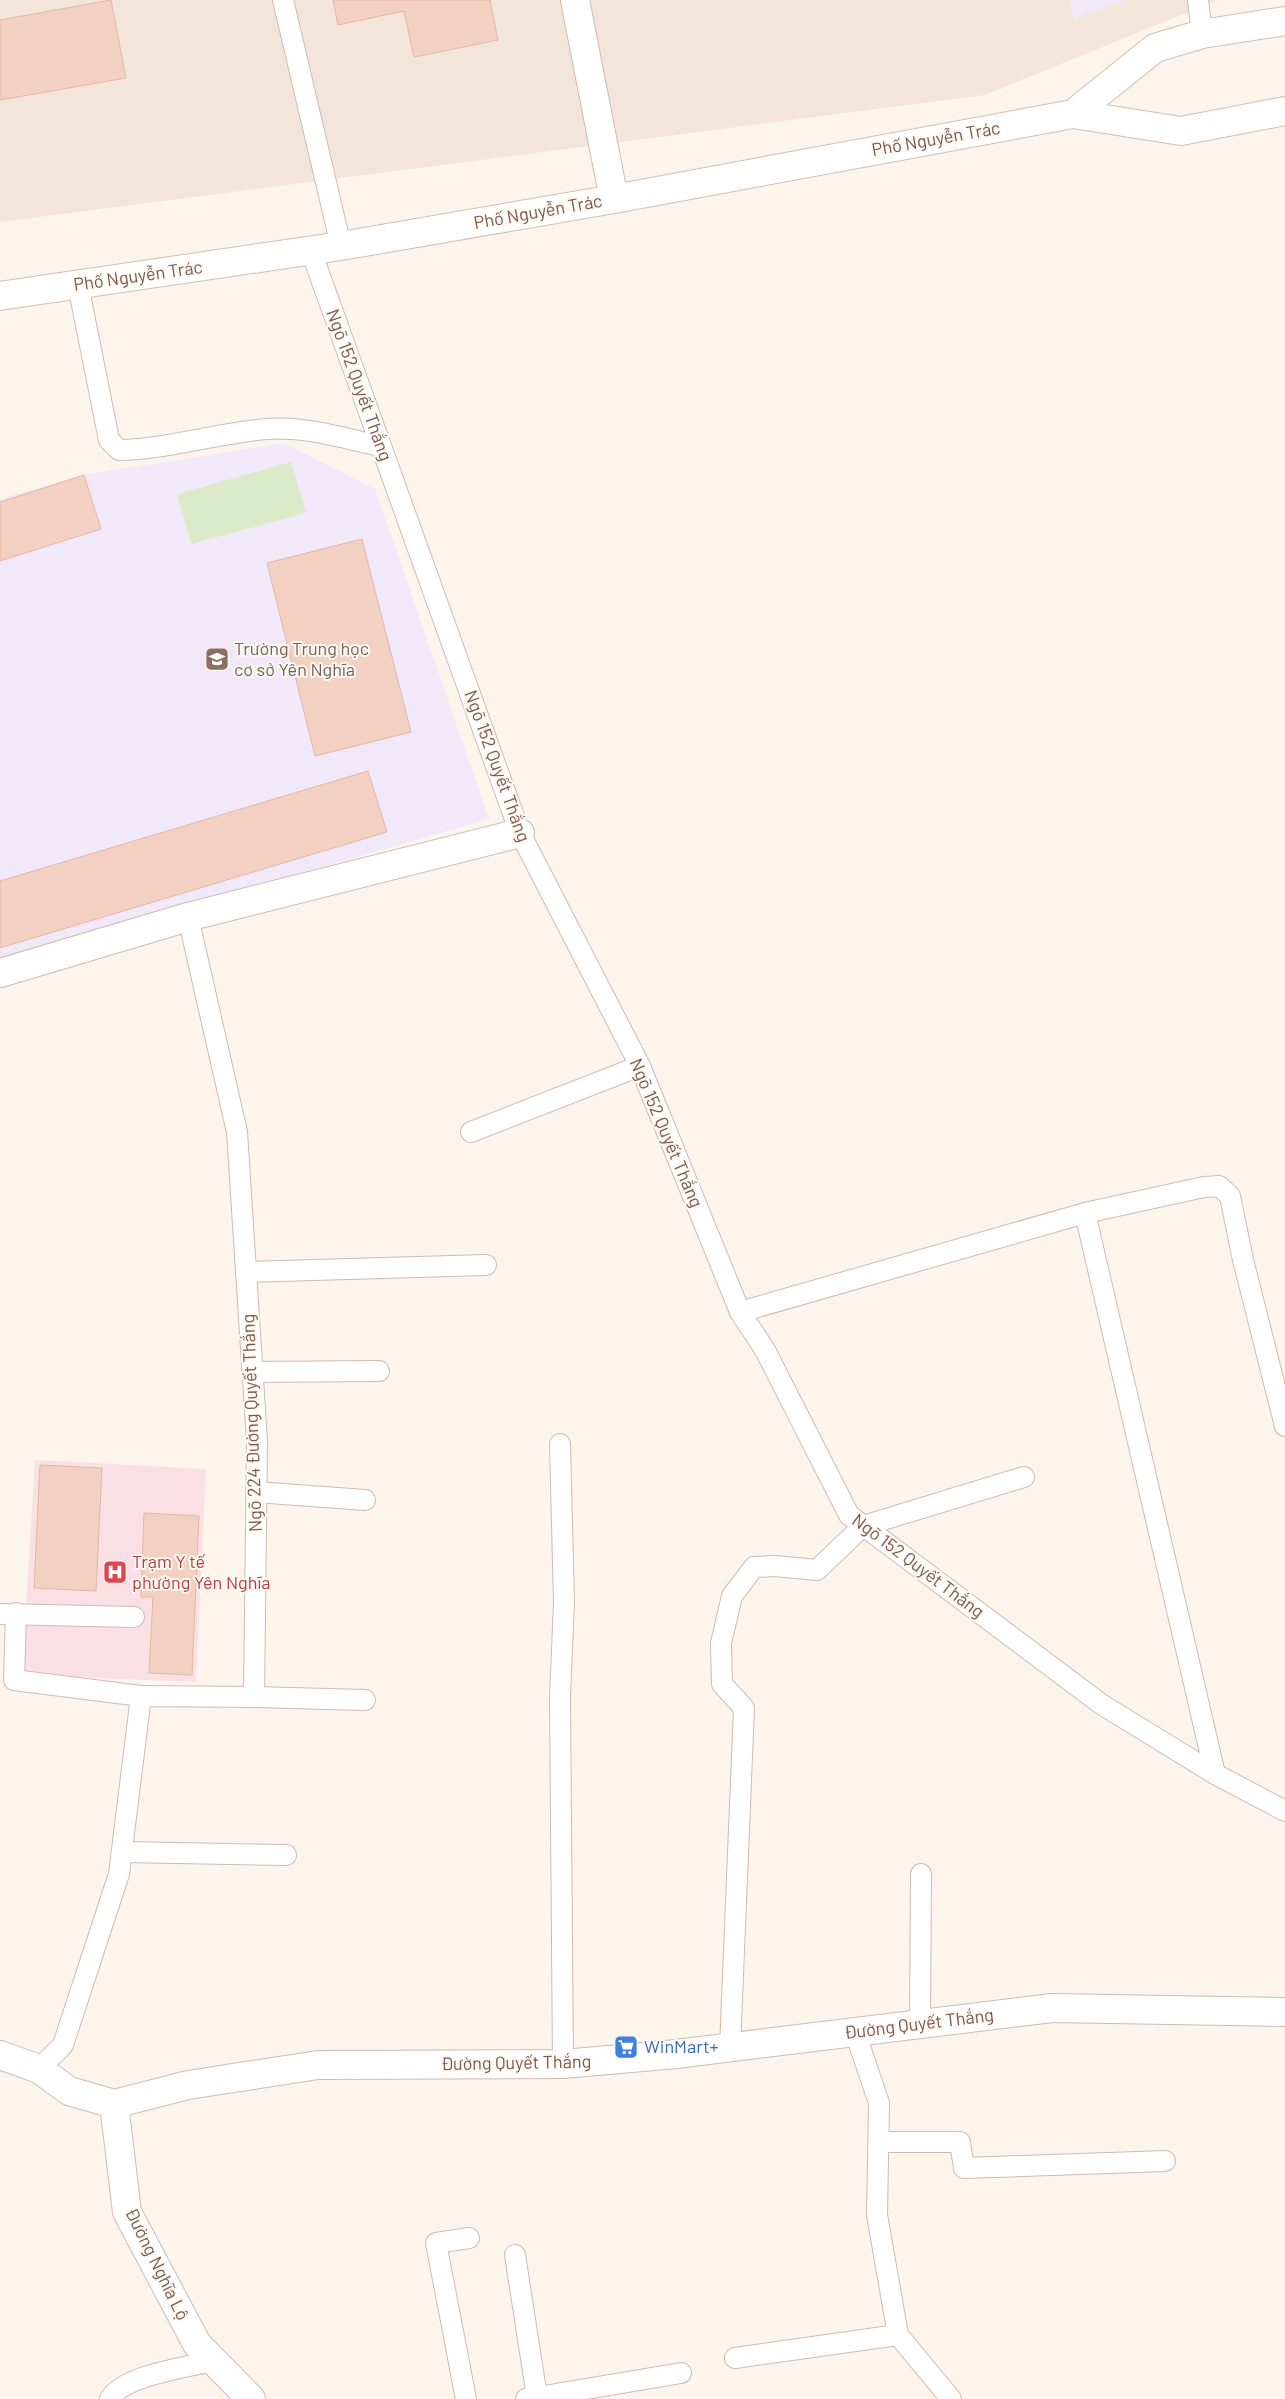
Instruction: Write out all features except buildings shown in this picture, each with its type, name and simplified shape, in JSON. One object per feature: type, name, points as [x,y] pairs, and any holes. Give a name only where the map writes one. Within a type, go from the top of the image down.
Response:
[{"type":"street","points":[[576,0],[614,199]]},
{"type":"street","name":"Phố Nguyễn Trác","points":[[1073,114],[1154,48],[1202,34],[1285,21]]},
{"type":"street","name":"Phố Nguyễn Trác","points":[[0,296],[341,246],[614,199],[1073,114],[1181,131],[1285,111]]},
{"type":"street","points":[[0,973],[188,918],[520,833]]},
{"type":"street","name":"Đường Quyết Thắng","points":[[114,2104],[188,2085],[318,2065],[563,2064],[730,2048],[1052,2008],[1285,2012]]},
{"type":"street","points":[[0,2055],[39,2069],[69,2091],[114,2104]]},
{"type":"street","name":"Đường Nghĩa Lộ","points":[[114,2104],[127,2212],[197,2344],[251,2399]]},
{"type":"lane","points":[[283,0],[341,246]]},
{"type":"lane","points":[[1198,0],[1202,34]]},
{"type":"lane","name":"Ngõ 152 Quyết Thắng","points":[[310,251],[520,833],[640,1066],[740,1312],[765,1350],[849,1515],[1101,1704],[1215,1774],[1285,1811]]},
{"type":"lane","points":[[78,285],[109,440],[119,450],[147,450],[266,429],[298,429],[380,446]]},
{"type":"lane","name":"Ngõ 224 Đường Quyết Thắng","points":[[188,918],[237,1132],[257,1441],[254,1698]]},
{"type":"lane","points":[[471,1132],[640,1066]]},
{"type":"lane","points":[[740,1312],[1085,1212],[1204,1187],[1219,1186],[1230,1196],[1243,1260],[1285,1426]]},
{"type":"lane","points":[[1085,1212],[1215,1774]]},
{"type":"lane","points":[[246,1272],[486,1266]]},
{"type":"lane","points":[[252,1372],[379,1371]]},
{"type":"lane","points":[[560,1444],[564,1603],[560,1698],[563,2064]]},
{"type":"lane","points":[[730,2048],[744,1708],[722,1684],[721,1643],[732,1596],[754,1567],[775,1566],[817,1570],[863,1526],[1024,1477]]},
{"type":"lane","points":[[256,1492],[365,1500]]},
{"type":"lane","points":[[134,1616],[8,1614],[14,1680],[141,1696],[365,1700]]},
{"type":"lane","points":[[39,2069],[63,2045],[120,1874],[141,1696]]},
{"type":"lane","points":[[122,1852],[286,1855]]},
{"type":"lane","points":[[920,2025],[921,1874]]},
{"type":"lane","points":[[855,2032],[879,2103],[877,2215],[898,2335],[951,2399]]},
{"type":"lane","points":[[879,2142],[960,2142],[964,2168],[1166,2161]]},
{"type":"lane","points":[[466,2399],[436,2242],[469,2238]]},
{"type":"lane","points":[[515,2255],[532,2398],[681,2373]]},
{"type":"lane","points":[[735,2358],[898,2335]]},
{"type":"lane","points":[[110,2399],[115,2392],[149,2376],[212,2361]]},
{"type":"shaded area","points":[[0,0],[1218,0],[985,95],[0,222]]},
{"type":"shaded area","points":[[1070,0],[1126,0],[1073,19]]},
{"type":"shaded area","name":"Trường Trung học cơ sở Yên Nghĩa","points":[[284,443],[375,489],[489,819],[0,960],[0,499],[84,475]]},
{"type":"shaded area","name":"Trạm Y tế phường Yên Nghĩa","points":[[35,1460],[206,1469],[196,1682],[22,1675]]},
{"type":"green space","points":[[291,462],[306,513],[191,544],[177,494]]},
{"type":"place","name":"Trường Trung học cơ sở Yên Nghĩa","points":[[217,659]]},
{"type":"place","name":"Trạm Y tế phường Yên Nghĩa","points":[[115,1572]]},
{"type":"place","name":"WinMart+","points":[[626,2047]]}]
